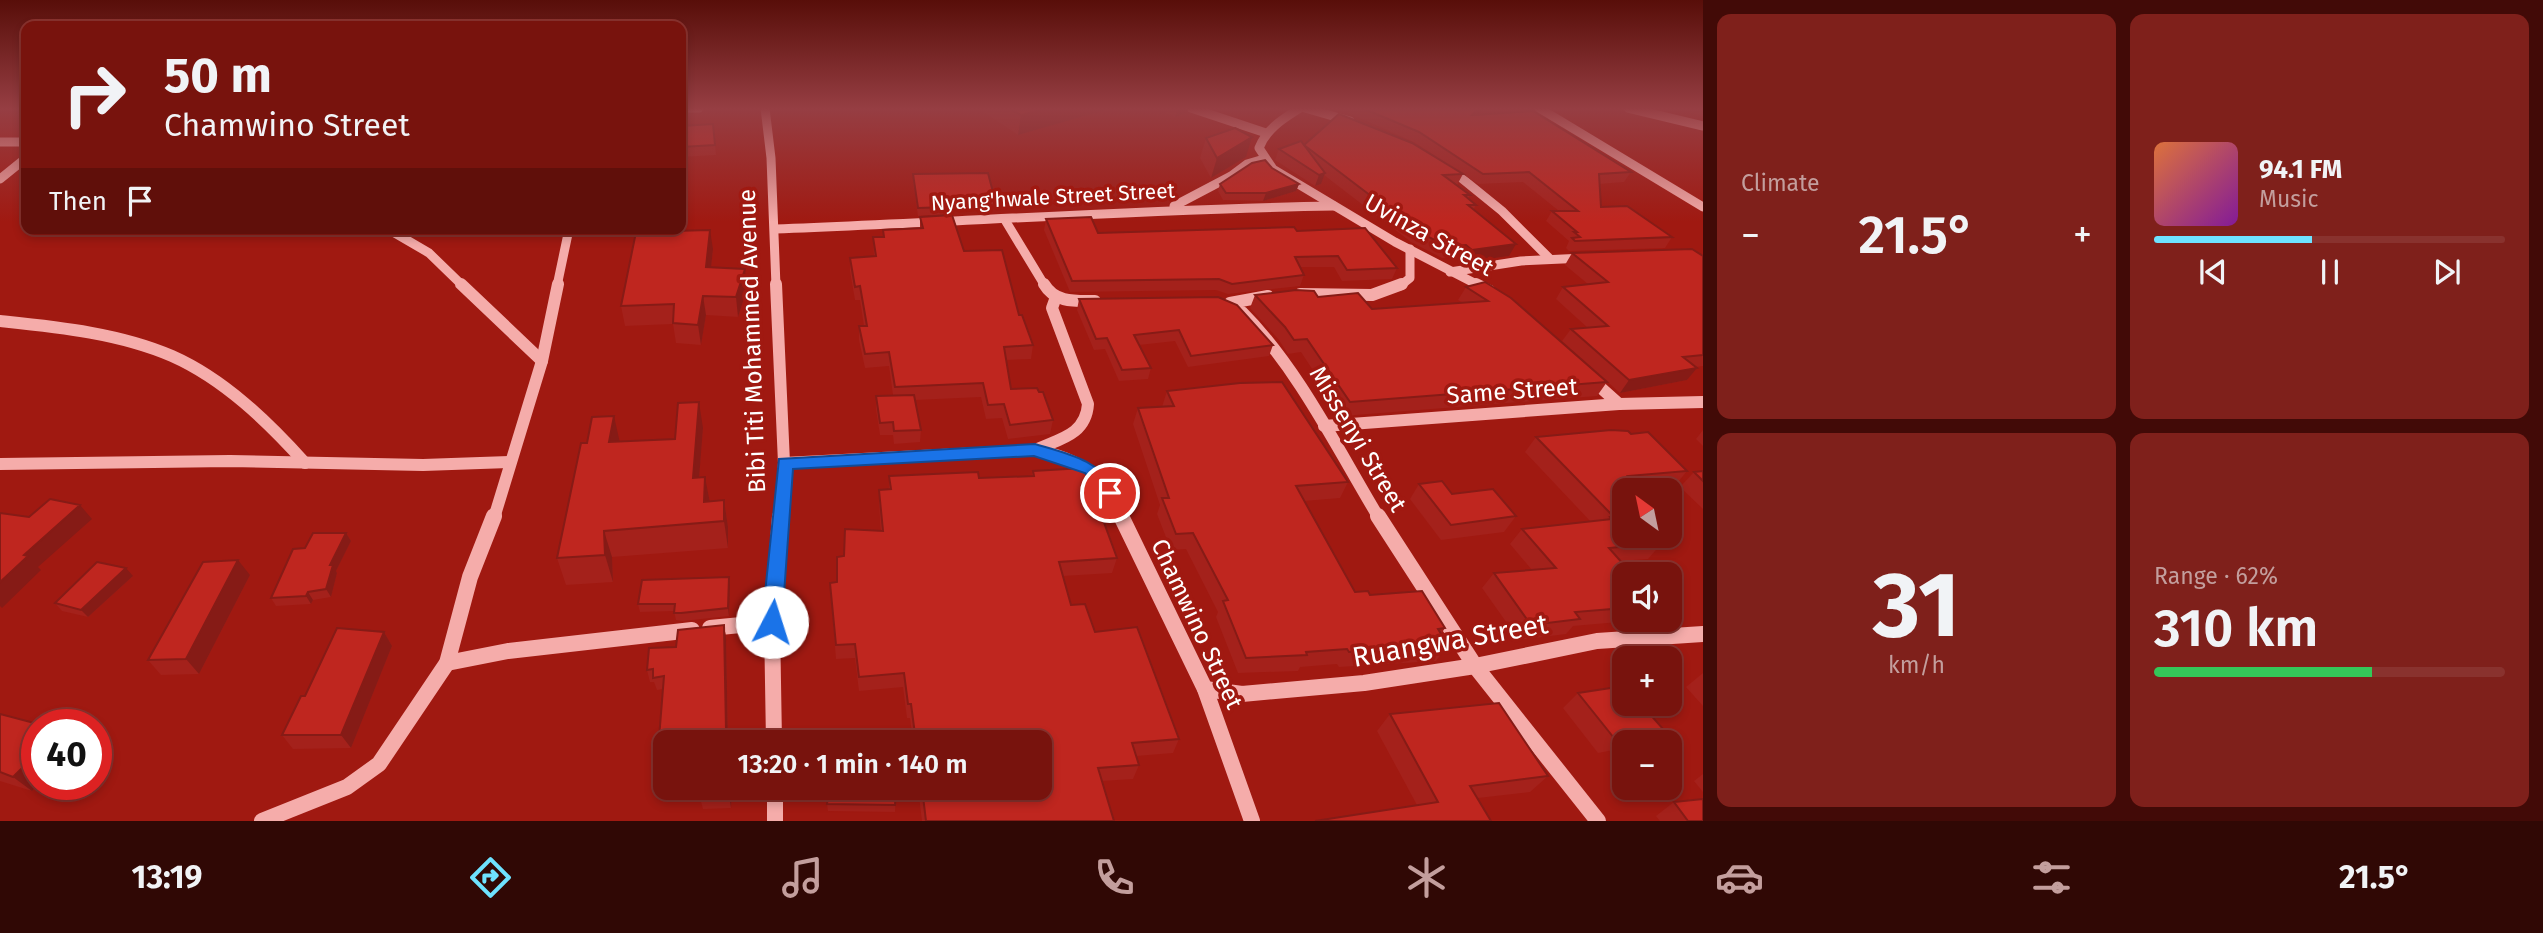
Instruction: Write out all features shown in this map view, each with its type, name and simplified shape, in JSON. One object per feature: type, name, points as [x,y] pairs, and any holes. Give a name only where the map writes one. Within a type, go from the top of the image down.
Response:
[{"type":"street","name":"Bibi Titi Mohammed Avenue","points":[[770,146],[785,463],[772,622],[774,730]]},
{"type":"street","points":[[1167,209],[1215,185],[1247,164],[1264,159],[1260,146]]},
{"type":"street","points":[[1602,146],[1703,207]]},
{"type":"street","name":"Uvinza Street","points":[[1264,159],[1273,169],[1334,206],[1497,297]]},
{"type":"street","points":[[0,179],[21,162]]},
{"type":"street","points":[[1444,165],[1502,211],[1550,259]]},
{"type":"street","name":"Nyang'hwale Street Street","points":[[775,229],[1005,220],[1167,209],[1334,206]]},
{"type":"street","points":[[1005,220],[1044,285],[1056,297],[1072,302],[1111,301]]},
{"type":"street","points":[[398,235],[429,253],[542,361]]},
{"type":"street","points":[[262,821],[347,787],[379,764],[447,663],[470,577],[492,525],[509,461],[542,361],[568,235]]},
{"type":"street","points":[[1230,303],[1285,295],[1367,296],[1394,290],[1410,278],[1409,249]]},
{"type":"street","points":[[1450,271],[1550,259],[1591,258]]},
{"type":"street","points":[[1035,450],[1083,427],[1088,415],[1088,404],[1052,308],[1056,297]]},
{"type":"street","name":"Missenyi Street","points":[[1216,299],[1230,303],[1254,324],[1273,346],[1412,571],[1475,666],[1598,821]]},
{"type":"street","points":[[0,321],[43,326],[125,342],[162,353],[191,366],[273,426],[305,463]]},
{"type":"street","points":[[1580,368],[1619,404]]},
{"type":"street","name":"Same Street","points":[[1324,426],[1619,404],[1703,402]]},
{"type":"street","name":"Chamwino Street","points":[[785,463],[1035,450],[1091,469],[1103,482],[1205,689],[1252,821]]},
{"type":"street","points":[[0,464],[423,465],[509,461]]},
{"type":"street","points":[[447,663],[508,651],[772,622]]},
{"type":"street","name":"Ruangwa Street","points":[[1205,689],[1242,694],[1292,690],[1475,666],[1597,641],[1703,634]]},
{"type":"street","points":[[775,800],[775,821]]},
{"type":"building","points":[[1211,146],[1236,146],[1217,158]]},
{"type":"building","points":[[1305,146],[1325,173],[1319,175],[1279,149]]},
{"type":"building","points":[[1306,146],[1417,146],[1463,174],[1443,175],[1470,195],[1464,195],[1476,205],[1468,205],[1516,244],[1472,250],[1466,245],[1448,247],[1417,231]]},
{"type":"building","points":[[1441,146],[1590,146],[1631,172],[1599,174],[1601,207],[1627,206],[1672,237],[1575,241],[1572,238],[1580,237],[1574,232],[1577,232],[1552,211],[1578,211],[1529,172],[1483,174]]},
{"type":"building","points":[[1265,160],[1272,168],[1299,184],[1266,193],[1226,193],[1220,184],[1252,163]]},
{"type":"building","points":[[988,173],[994,196],[944,200],[947,207],[918,208],[913,174]]},
{"type":"building","points":[[952,215],[964,251],[1002,250],[1019,315],[1022,315],[1033,345],[1004,347],[1011,389],[1037,388],[1039,392],[1043,392],[1053,420],[1010,425],[1004,404],[988,405],[983,383],[895,387],[889,352],[865,354],[859,326],[867,326],[860,286],[855,287],[850,258],[876,256],[873,237],[884,237],[883,230],[923,228],[920,217]]},
{"type":"building","points":[[1091,217],[1098,233],[1294,227],[1297,231],[1365,228],[1397,268],[1347,270],[1338,256],[1295,257],[1304,275],[1232,284],[1219,279],[1072,281],[1046,219]]},
{"type":"building","points":[[710,230],[706,267],[745,269],[736,297],[703,296],[698,325],[673,323],[674,304],[621,306],[635,235],[686,235],[686,231]]},
{"type":"building","points":[[1692,249],[1703,256],[1703,355],[1683,357],[1697,368],[1629,380],[1571,329],[1608,326],[1563,287],[1608,282],[1572,253]]},
{"type":"building","points":[[1485,282],[1511,298],[1607,382],[1350,402],[1307,339],[1294,340],[1255,295],[1296,290],[1314,291],[1318,297],[1358,293],[1372,309],[1488,301],[1466,287]]},
{"type":"building","points":[[1218,297],[1237,305],[1273,345],[1191,356],[1179,330],[1134,335],[1151,368],[1122,370],[1107,338],[1096,339],[1079,299]]},
{"type":"building","points":[[1282,382],[1348,482],[1296,486],[1355,592],[1368,591],[1370,595],[1422,591],[1445,628],[1438,629],[1448,645],[1349,652],[1347,649],[1306,652],[1307,655],[1246,658],[1223,601],[1228,600],[1193,533],[1176,534],[1162,498],[1169,498],[1138,408],[1174,406],[1167,391],[1240,383]]},
{"type":"building","points":[[914,395],[921,430],[894,431],[893,422],[880,423],[876,396]]},
{"type":"building","points":[[699,402],[693,478],[705,477],[704,502],[724,500],[724,521],[604,531],[605,555],[557,558],[581,443],[587,443],[592,417],[614,416],[609,442],[675,439],[678,403]]},
{"type":"building","points":[[1611,430],[1628,431],[1631,434],[1648,432],[1687,471],[1612,478],[1612,515],[1536,437]]},
{"type":"building","points":[[1084,468],[1117,558],[1059,562],[1071,605],[1085,604],[1095,632],[1137,627],[1179,739],[1132,743],[1139,765],[1098,768],[1114,821],[926,821],[923,800],[1052,800],[1052,730],[914,730],[904,673],[859,677],[855,644],[836,645],[830,583],[837,582],[837,557],[844,556],[845,529],[883,531],[879,490],[891,489],[889,476],[978,472],[979,478],[1034,476],[1033,471]]},
{"type":"building","points":[[1703,471],[1703,481],[1694,472]]},
{"type":"building","points":[[1442,481],[1452,494],[1493,489],[1516,516],[1451,525],[1419,484]]},
{"type":"building","points":[[50,499],[80,505],[24,555],[28,556],[0,582],[0,513],[29,517]]},
{"type":"building","points":[[1612,519],[1612,548],[1609,548],[1621,562],[1612,562],[1612,609],[1575,612],[1580,619],[1531,625],[1494,573],[1556,568],[1522,529]]},
{"type":"building","points":[[313,533],[346,533],[330,565],[333,565],[326,589],[308,592],[306,596],[271,598],[293,549],[305,548]]},
{"type":"building","points":[[238,560],[186,659],[148,660],[203,562]]},
{"type":"building","points":[[97,562],[126,568],[81,610],[55,603]]},
{"type":"building","points":[[729,577],[728,608],[674,613],[675,604],[638,604],[642,580]]},
{"type":"building","points":[[724,625],[726,730],[660,730],[664,676],[653,678],[653,669],[647,670],[649,648],[676,647],[678,630]]},
{"type":"building","points":[[337,628],[384,632],[341,735],[282,735],[301,696],[305,696]]},
{"type":"building","points":[[1612,688],[1612,716],[1652,716],[1664,730],[1612,730],[1612,736],[1578,693]]},
{"type":"building","points":[[1499,703],[1548,776],[1470,786],[1491,821],[1315,821],[1438,802],[1390,714]]},
{"type":"building","points":[[0,714],[21,720],[21,769],[13,777],[0,772]]},
{"type":"building","points":[[1703,799],[1703,821],[1688,821],[1674,802]]},
{"type":"building","points":[[828,800],[895,800],[895,805],[827,804]]},
{"type":"route","points":[[772,622],[785,463],[1035,450],[1091,469],[1110,493]]}]
